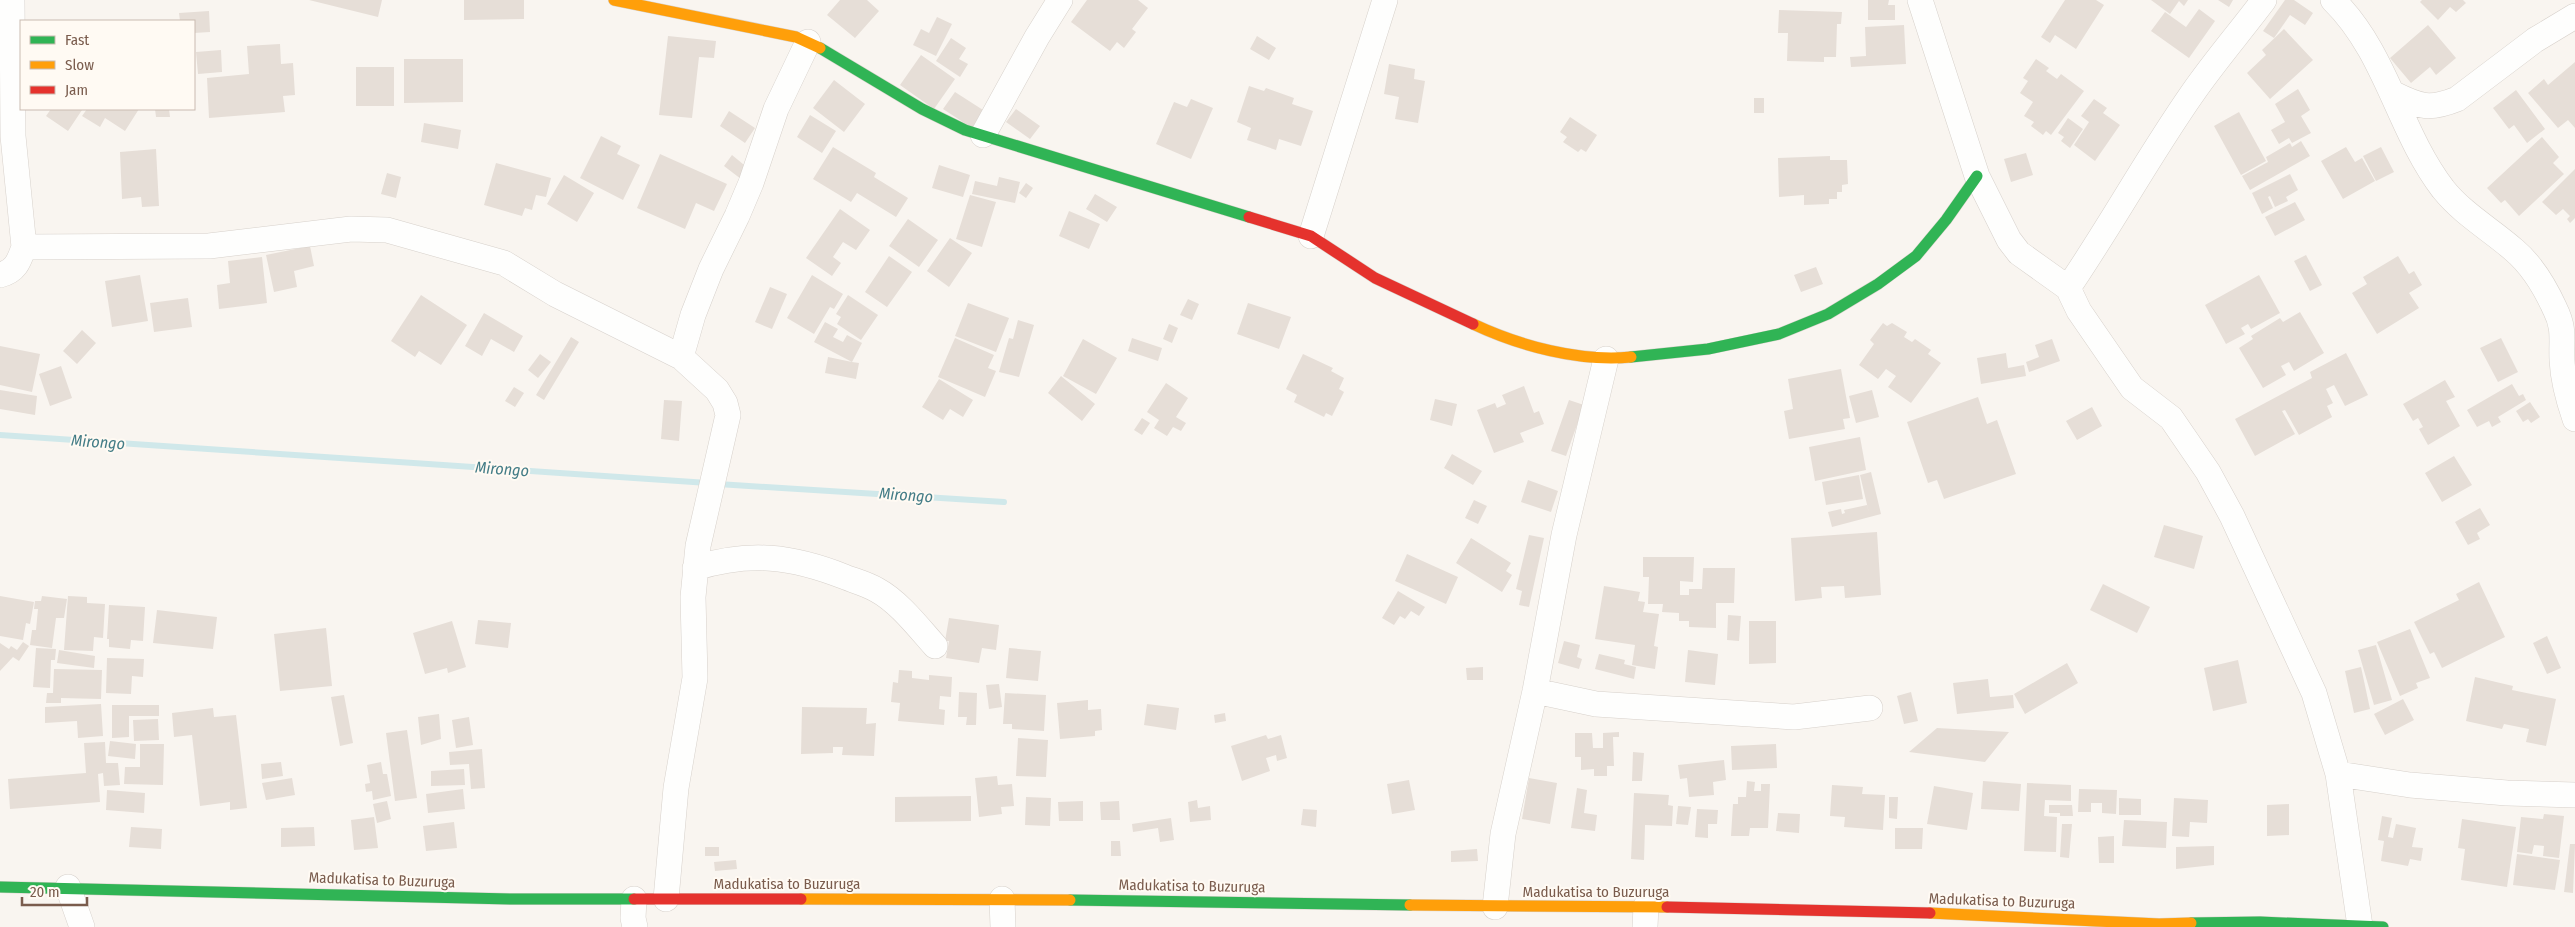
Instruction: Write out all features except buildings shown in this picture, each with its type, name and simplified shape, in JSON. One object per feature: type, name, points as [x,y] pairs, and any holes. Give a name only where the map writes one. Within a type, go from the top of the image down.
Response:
[{"type":"main road","points":[[614,0],[796,37],[827,51],[938,120],[983,136],[1310,236],[1375,278],[1479,327],[1553,352],[1606,359],[1708,349],[1778,334],[1828,314],[1878,284],[1916,256],[1946,220],[1977,176]]},
{"type":"main road","name":"Madukatisa to Buzuruga","points":[[0,886],[513,899],[1260,902],[1495,907],[1646,916],[2159,924],[2260,922],[2329,926],[2371,926]]},
{"type":"street","points":[[0,275],[9,273],[18,264],[24,246],[13,136],[12,0]]},
{"type":"street","points":[[983,136],[1037,37],[1060,0]]},
{"type":"street","points":[[1310,236],[1385,0]]},
{"type":"street","points":[[1920,0],[1977,176],[1995,215],[2019,253],[2068,288],[2079,311],[2132,388],[2172,418],[2208,472],[2232,516],[2314,693],[2338,774],[2371,926]]},
{"type":"street","points":[[2068,288],[2108,230],[2134,183],[2192,93],[2264,0]]},
{"type":"street","points":[[2333,0],[2362,34],[2394,94],[2408,132],[2442,188],[2453,201],[2515,251],[2536,274],[2563,328],[2562,360],[2566,394],[2575,419]]},
{"type":"street","points":[[2394,94],[2426,107],[2443,105],[2457,99],[2535,40],[2575,16]]},
{"type":"street","points":[[681,357],[693,315],[711,268],[744,200],[776,109],[808,42]]},
{"type":"street","points":[[24,246],[209,246],[351,229],[387,230],[504,263],[555,294],[681,357],[717,390],[725,403],[728,415],[698,546],[695,568],[693,597],[695,678],[676,788],[666,899]]},
{"type":"street","points":[[1495,907],[1503,834],[1535,691],[1564,535],[1606,359]]},
{"type":"street","points":[[695,568],[720,560],[757,556],[790,559],[832,572],[878,590],[908,616],[935,646]]},
{"type":"street","points":[[1535,691],[1596,704],[1767,716],[1794,717],[1870,708]]},
{"type":"street","points":[[2338,774],[2410,785],[2507,793],[2575,795]]},
{"type":"street","points":[[68,887],[82,927]]},
{"type":"street","points":[[634,899],[633,918],[635,927]]},
{"type":"street","points":[[1002,900],[1003,927]]},
{"type":"waterway","name":"Mirongo","points":[[0,435],[708,483]]},
{"type":"waterway","name":"Mirongo","points":[[718,484],[1004,502]]},
{"type":"traffic: fast","points":[[820,48],[922,109],[965,130],[1249,217]]},
{"type":"traffic: fast","points":[[1631,357],[1708,349],[1779,334],[1828,314],[1878,284],[1916,256],[1946,220],[1977,176]]},
{"type":"traffic: fast","points":[[0,887],[513,899],[634,899]]},
{"type":"traffic: fast","points":[[1070,900],[1410,905]]},
{"type":"traffic: fast","points":[[2191,923],[2260,922],[2383,927]]},
{"type":"traffic: slow","points":[[614,0],[796,37],[820,48]]},
{"type":"traffic: slow","points":[[1473,324],[1510,339],[1550,351],[1591,357],[1631,357]]},
{"type":"traffic: slow","points":[[801,899],[1070,900]]},
{"type":"traffic: slow","points":[[1410,905],[1667,907]]},
{"type":"traffic: slow","points":[[1930,913],[2159,924],[2191,923]]},
{"type":"traffic: jam","points":[[1249,217],[1311,236],[1375,278],[1473,324]]},
{"type":"traffic: jam","points":[[634,899],[801,899]]},
{"type":"traffic: jam","points":[[1667,907],[1930,913]]}]
